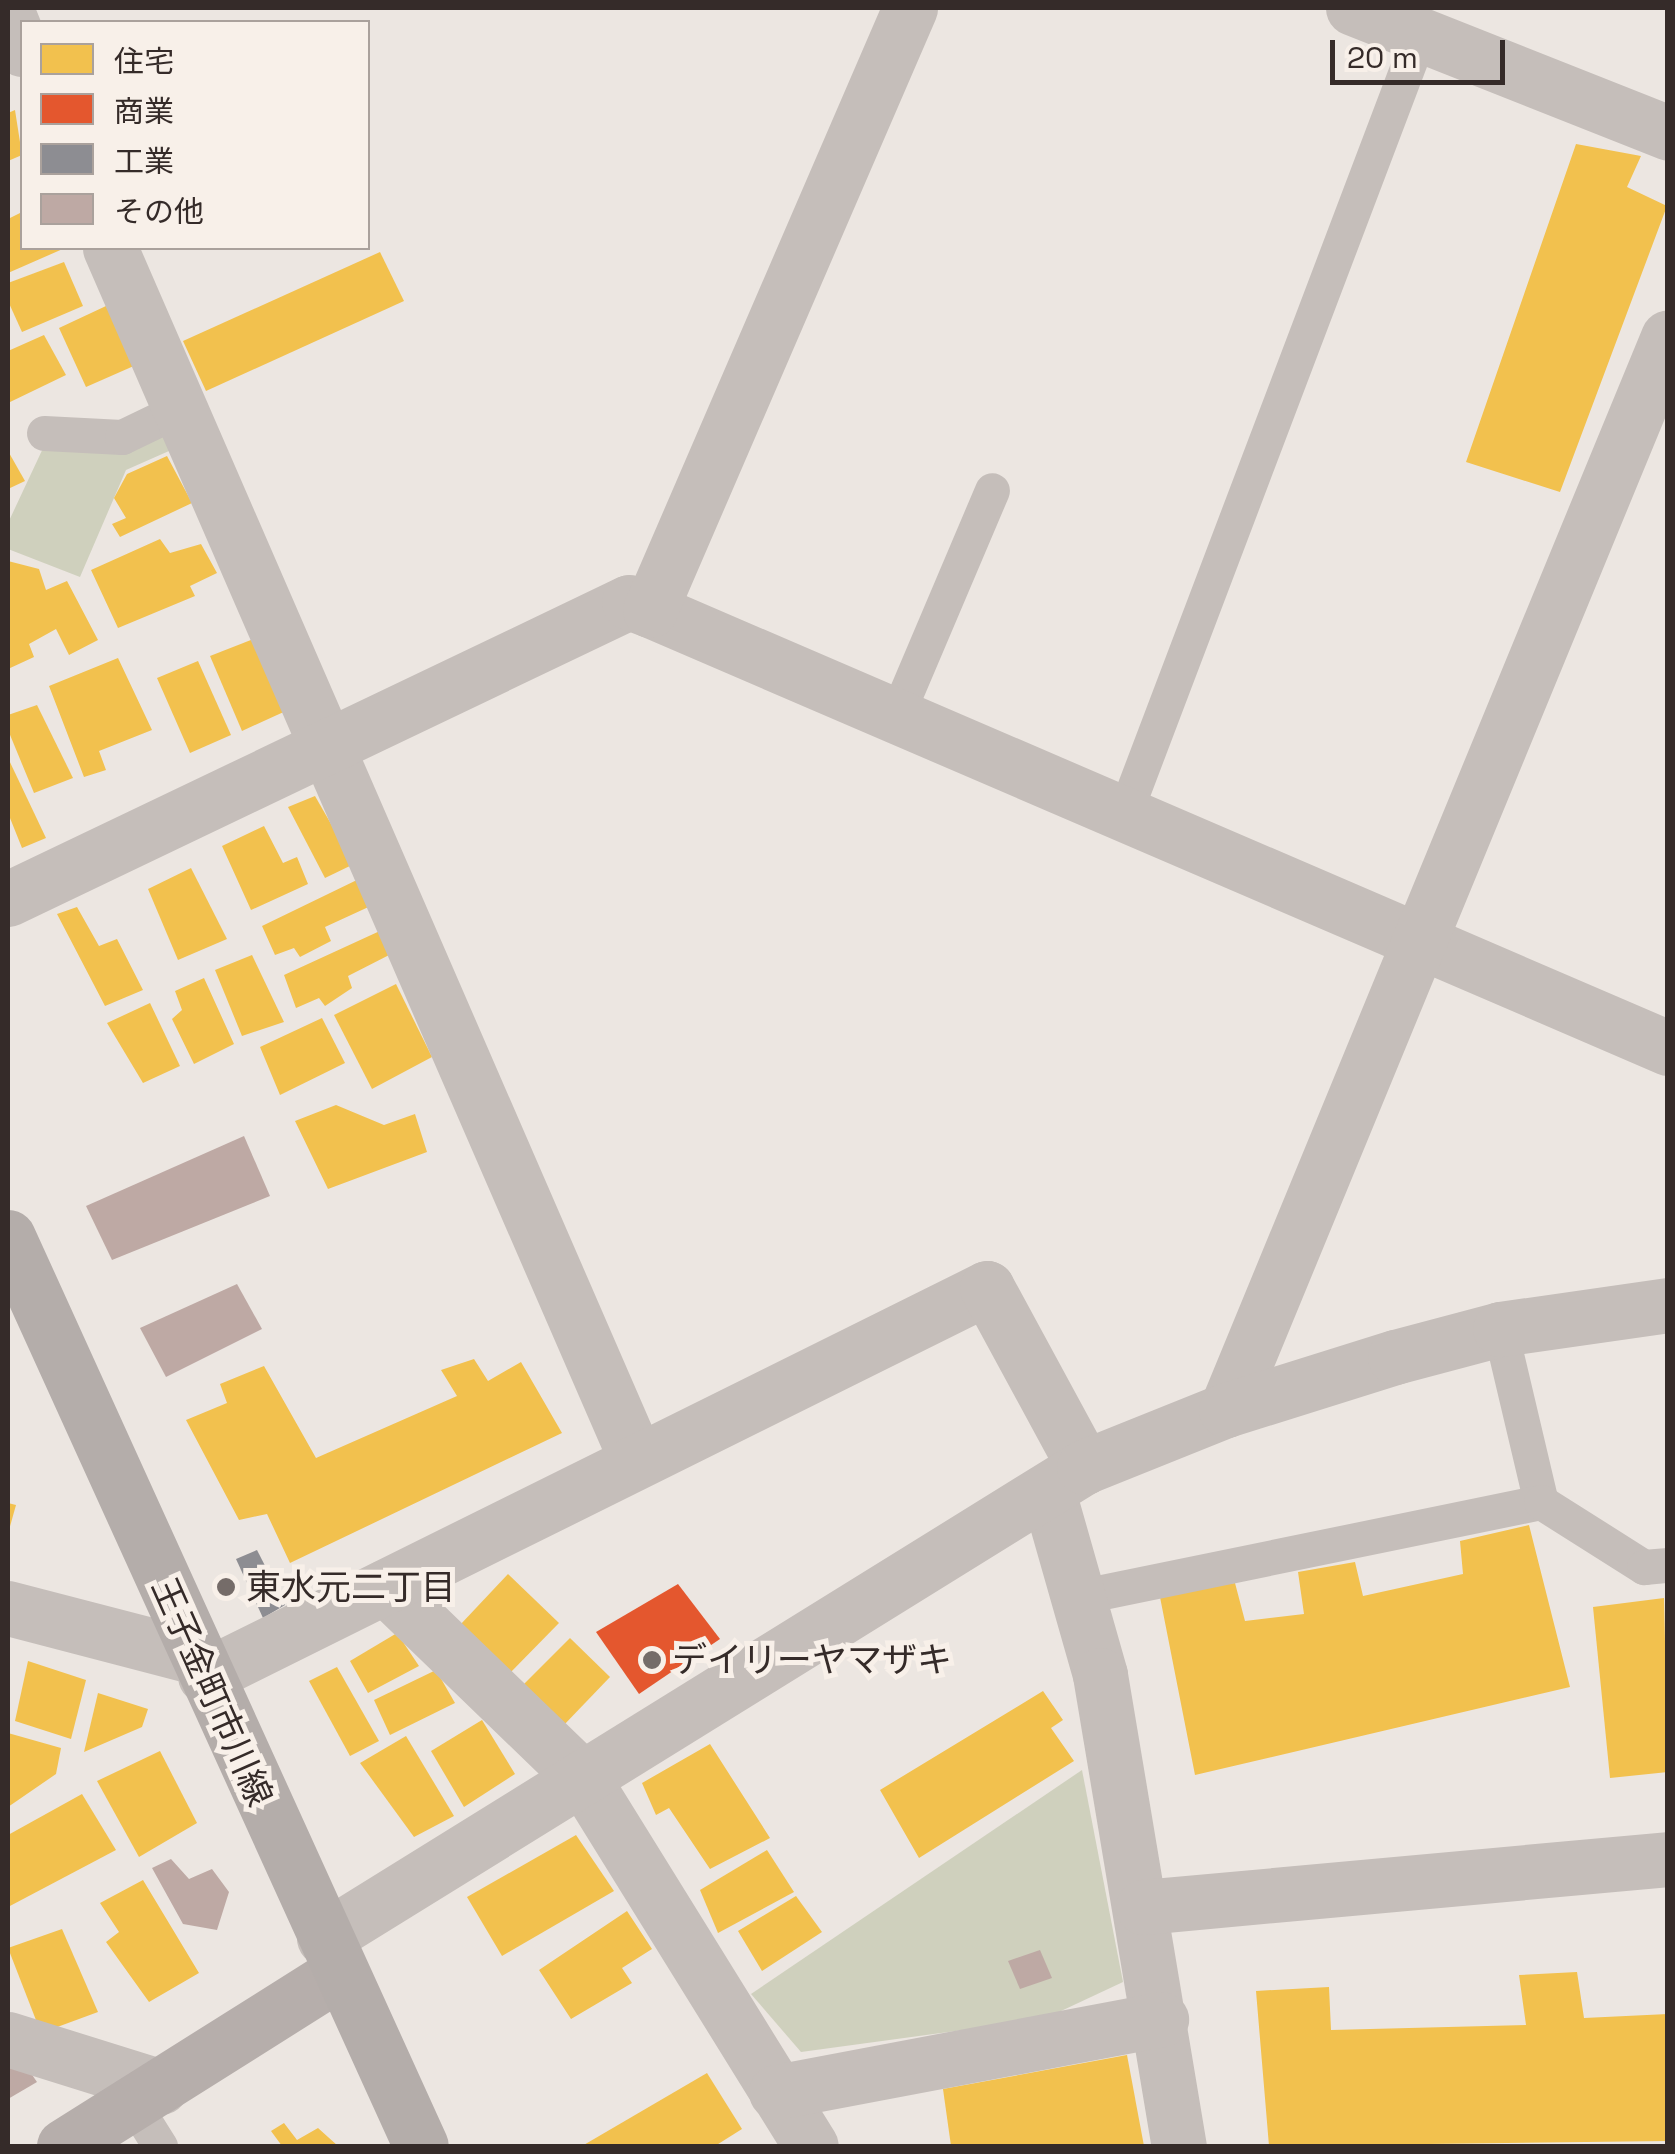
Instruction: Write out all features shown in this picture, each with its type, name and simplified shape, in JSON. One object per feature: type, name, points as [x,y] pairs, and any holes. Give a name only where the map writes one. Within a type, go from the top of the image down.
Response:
[{"type":"main road","name":"王子金町市川線","points":[[8,1237],[421,2146]]},
{"type":"street","points":[[650,610],[910,8]]},
{"type":"street","points":[[1353,8],[1668,133]]},
{"type":"street","points":[[8,14],[20,44]]},
{"type":"street","points":[[111,250],[636,1459]]},
{"type":"street","points":[[1226,1410],[1668,337]]},
{"type":"street","points":[[8,898],[326,742],[628,602],[897,714],[1668,1048]]},
{"type":"street","points":[[8,1608],[200,1666],[385,1587],[987,1288],[1066,1479],[1078,1596],[1100,1675],[1143,1907],[1179,2146]]},
{"type":"street","points":[[64,2146],[151,2112],[332,1955],[582,1777],[1066,1479],[1226,1410],[1500,1329],[1668,1304]]},
{"type":"street","points":[[385,1587],[582,1777],[811,2146]]},
{"type":"street","points":[[1143,1907],[1668,1859]]},
{"type":"street","points":[[776,2092],[1161,2019]]},
{"type":"street","points":[[8,2039],[151,2112]]},
{"type":"lane","points":[[1124,812],[1420,34]]},
{"type":"lane","points":[[44,433],[122,436],[180,409]]},
{"type":"lane","points":[[897,714],[992,490]]},
{"type":"lane","points":[[1500,1329],[1541,1502]]},
{"type":"lane","points":[[1078,1596],[1541,1502],[1644,1567],[1668,1565]]},
{"type":"green space","points":[[172,430],[178,447],[126,470],[80,577],[8,549],[8,523],[45,444]]},
{"type":"green space","points":[[1082,1770],[1123,1982],[1044,2019],[801,2052],[751,1994]]},
{"type":"building: 住宅","points":[[15,110],[20,156],[8,161],[8,113]]},
{"type":"building: 住宅","points":[[1576,144],[1641,156],[1627,187],[1667,206],[1560,492],[1466,462]]},
{"type":"building: 住宅","points":[[20,213],[20,250],[60,250],[8,273],[8,219]]},
{"type":"building: 住宅","points":[[380,252],[404,301],[206,391],[183,341]]},
{"type":"building: 住宅","points":[[64,262],[83,306],[22,332],[8,301],[8,283]]},
{"type":"building: 住宅","points":[[106,306],[136,365],[86,387],[59,328]]},
{"type":"building: 住宅","points":[[44,335],[66,375],[8,403],[8,351]]},
{"type":"building: 住宅","points":[[8,451],[25,481],[8,489]]},
{"type":"building: 住宅","points":[[167,456],[192,503],[120,537],[112,524],[126,518],[114,498],[127,474]]},
{"type":"building: 住宅","points":[[160,539],[170,553],[201,544],[217,573],[190,586],[195,596],[118,628],[91,570]]},
{"type":"building: 住宅","points":[[8,561],[39,569],[46,590],[67,581],[98,640],[69,655],[56,629],[29,644],[34,657],[8,669]]},
{"type":"building: 住宅","points":[[256,638],[288,710],[242,731],[210,656]]},
{"type":"building: 住宅","points":[[118,658],[152,730],[99,751],[106,770],[84,777],[49,686]]},
{"type":"building: 住宅","points":[[198,661],[231,735],[190,753],[157,678]]},
{"type":"building: 住宅","points":[[37,705],[73,778],[34,793],[8,730],[8,715]]},
{"type":"building: 住宅","points":[[8,758],[46,838],[22,848],[8,813]]},
{"type":"building: 住宅","points":[[315,796],[354,864],[325,878],[288,807]]},
{"type":"building: 住宅","points":[[264,826],[283,863],[297,857],[308,884],[251,910],[222,846]]},
{"type":"building: 住宅","points":[[191,868],[227,939],[178,960],[148,889]]},
{"type":"building: 住宅","points":[[361,878],[375,904],[325,927],[331,941],[300,957],[294,948],[275,955],[262,926]]},
{"type":"building: 住宅","points":[[77,907],[99,946],[117,939],[143,990],[105,1006],[57,914]]},
{"type":"building: 住宅","points":[[382,930],[395,952],[348,976],[352,988],[325,1006],[319,998],[296,1008],[284,975]]},
{"type":"building: 住宅","points":[[252,955],[284,1022],[242,1036],[215,970]]},
{"type":"building: 住宅","points":[[204,978],[234,1044],[194,1064],[172,1019],[182,1010],[175,991]]},
{"type":"building: 住宅","points":[[396,984],[432,1057],[372,1089],[334,1015]]},
{"type":"building: 住宅","points":[[150,1003],[180,1066],[143,1083],[107,1023]]},
{"type":"building: 住宅","points":[[322,1018],[345,1063],[280,1095],[260,1047]]},
{"type":"building: 住宅","points":[[336,1105],[384,1125],[415,1114],[427,1152],[328,1189],[295,1121]]},
{"type":"building: 住宅","points":[[474,1359],[488,1381],[521,1362],[562,1433],[290,1563],[267,1514],[239,1520],[186,1420],[227,1403],[220,1384],[264,1366],[316,1458],[457,1396],[441,1370]]},
{"type":"building: 住宅","points":[[8,1503],[16,1505],[9,1530],[8,1530]]},
{"type":"building: 住宅","points":[[1529,1525],[1570,1687],[1195,1775],[1159,1592],[1235,1583],[1245,1621],[1304,1614],[1298,1572],[1355,1562],[1363,1596],[1463,1574],[1460,1541]]},
{"type":"building: 住宅","points":[[508,1574],[559,1623],[507,1676],[460,1625]]},
{"type":"building: 住宅","points":[[1664,1598],[1668,1772],[1610,1778],[1593,1607]]},
{"type":"building: 住宅","points":[[397,1633],[419,1666],[368,1693],[350,1661]]},
{"type":"building: 住宅","points":[[570,1638],[610,1677],[562,1727],[520,1688]]},
{"type":"building: 住宅","points":[[28,1661],[86,1680],[71,1739],[15,1721]]},
{"type":"building: 住宅","points":[[337,1667],[379,1741],[350,1756],[309,1681]]},
{"type":"building: 住宅","points":[[436,1670],[455,1703],[390,1735],[374,1700]]},
{"type":"building: 住宅","points":[[1043,1691],[1063,1720],[1051,1728],[1074,1761],[919,1858],[880,1790]]},
{"type":"building: 住宅","points":[[98,1693],[148,1709],[142,1727],[84,1752]]},
{"type":"building: 住宅","points":[[482,1720],[515,1774],[464,1807],[431,1751]]},
{"type":"building: 住宅","points":[[8,1733],[61,1748],[56,1774],[8,1807]]},
{"type":"building: 住宅","points":[[406,1736],[454,1816],[414,1837],[360,1763]]},
{"type":"building: 住宅","points":[[710,1744],[770,1838],[710,1869],[669,1808],[656,1815],[642,1783]]},
{"type":"building: 住宅","points":[[160,1751],[197,1823],[139,1857],[97,1781]]},
{"type":"building: 住宅","points":[[82,1794],[116,1850],[8,1907],[8,1835]]},
{"type":"building: 住宅","points":[[576,1835],[614,1891],[502,1956],[467,1897]]},
{"type":"building: 住宅","points":[[767,1850],[794,1892],[718,1933],[700,1890]]},
{"type":"building: 住宅","points":[[143,1880],[199,1973],[149,2002],[106,1942],[119,1932],[100,1903]]},
{"type":"building: 住宅","points":[[796,1896],[822,1932],[762,1971],[738,1931]]},
{"type":"building: 住宅","points":[[627,1911],[652,1949],[622,1968],[632,1983],[571,2019],[539,1970]]},
{"type":"building: 住宅","points":[[62,1929],[98,2012],[41,2033],[8,1948]]},
{"type":"building: 住宅","points":[[1577,1972],[1584,2018],[1668,2014],[1668,2141],[1269,2146],[1256,1991],[1329,1987],[1331,2030],[1526,2025],[1519,1975]]},
{"type":"building: 住宅","points":[[1127,2055],[1144,2146],[951,2146],[943,2089]]},
{"type":"building: 住宅","points":[[707,2073],[742,2129],[715,2146],[582,2146]]},
{"type":"building: 住宅","points":[[284,2123],[297,2140],[318,2128],[338,2146],[282,2146],[271,2131]]},
{"type":"building: 商業","points":[[678,1584],[720,1639],[639,1694],[596,1632]]},
{"type":"building: 工業","points":[[257,1550],[285,1605],[263,1618],[236,1559]]},
{"type":"building: その他","points":[[244,1136],[270,1196],[112,1260],[86,1206]]},
{"type":"building: その他","points":[[237,1284],[262,1329],[166,1377],[140,1328]]},
{"type":"building: その他","points":[[171,1859],[189,1879],[212,1869],[229,1892],[217,1930],[183,1924],[152,1868]]},
{"type":"building: その他","points":[[1040,1950],[1052,1978],[1020,1989],[1008,1961]]},
{"type":"building: その他","points":[[17,2053],[37,2082],[8,2099],[8,2058]]},
{"type":"place","name":"東水元二丁目","points":[[226,1587]]},
{"type":"place","name":"デイリーヤマザキ","points":[[652,1660]]}]
